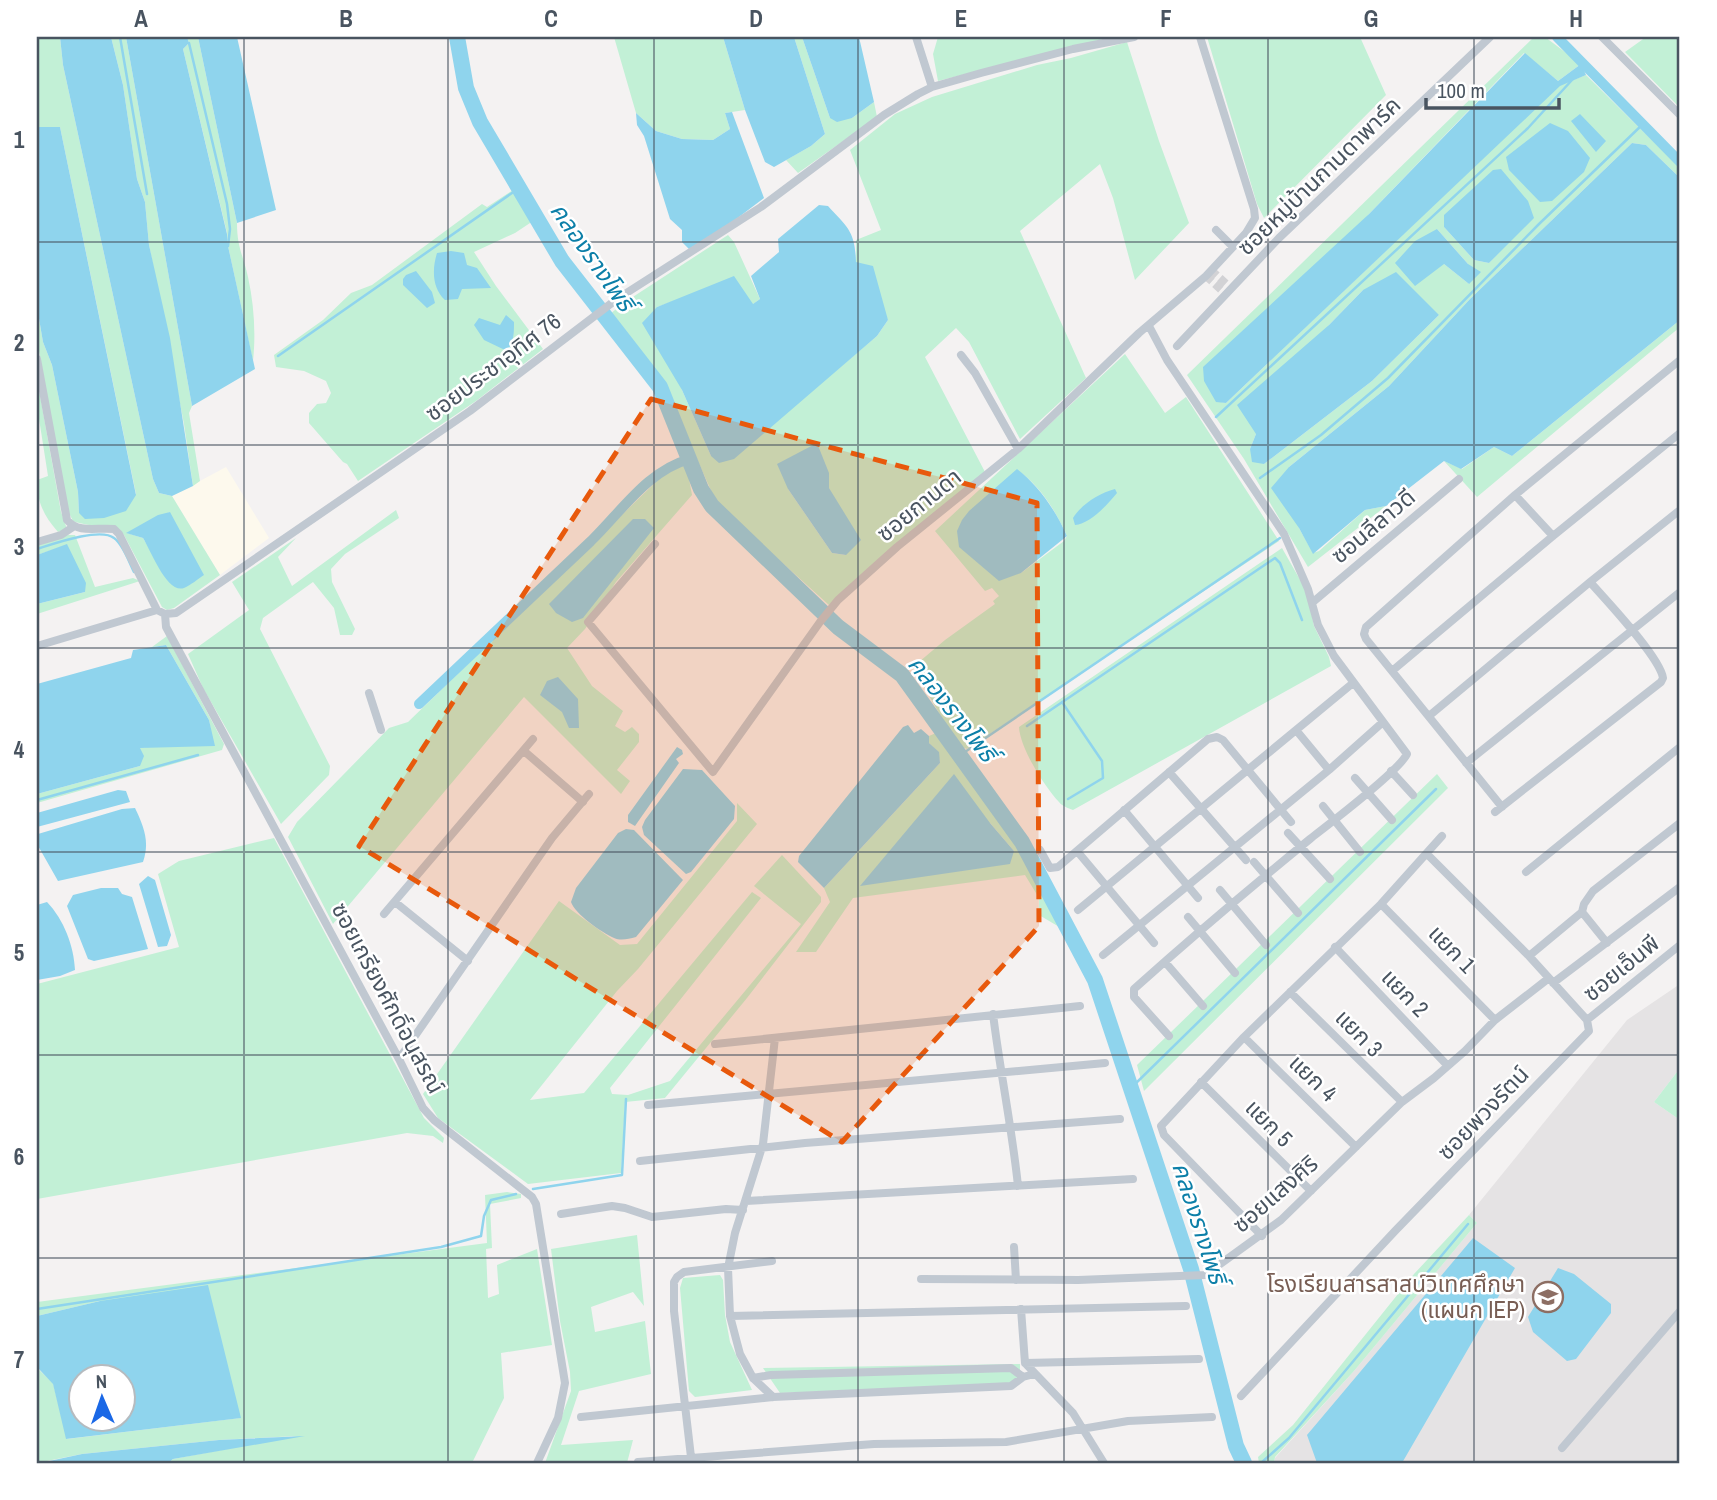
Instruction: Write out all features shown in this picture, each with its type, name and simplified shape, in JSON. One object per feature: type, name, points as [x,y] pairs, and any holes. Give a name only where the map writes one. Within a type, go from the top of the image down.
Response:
[{"type":"street","points":[[916,37],[932,87]]},
{"type":"street","name":"ซอยประชาอุทิศ 76","points":[[37,646],[161,612],[176,613],[470,411],[617,299],[732,227],[884,115],[932,87],[1073,49],[1134,37]]},
{"type":"street","name":"ซอยกานดา","points":[[655,544],[588,622],[713,772],[838,600],[897,547],[1018,449],[1114,356],[1206,276],[1246,233],[1255,218],[1254,209],[1200,37]]},
{"type":"street","name":"ซอยหมู่บ้านกานดาพาร์ค","points":[[1177,346],[1279,238],[1490,37]]},
{"type":"street","points":[[1602,37],[1680,115]]},
{"type":"street","points":[[1216,230],[1233,247]]},
{"type":"street","points":[[1149,326],[1167,360],[1284,534],[1313,603],[1318,625],[1334,656],[1407,754],[1402,762],[1367,793],[1134,989],[1133,993],[1169,1036]]},
{"type":"street","points":[[961,355],[975,373],[1018,449]]},
{"type":"street","points":[[37,359],[67,520],[73,527],[80,529],[114,529],[161,612]]},
{"type":"street","points":[[1590,582],[1632,629],[1659,667],[1663,678],[1498,810],[1466,763],[1366,639],[1366,627],[1515,495],[1680,360]]},
{"type":"street","points":[[1392,671],[1680,433]]},
{"type":"street","name":"ซอนลีลาวดี","points":[[1313,603],[1458,479]]},
{"type":"street","points":[[1515,495],[1553,536]]},
{"type":"street","points":[[1429,716],[1680,510]]},
{"type":"street","points":[[37,542],[61,535],[73,527]]},
{"type":"street","points":[[1466,763],[1680,592]]},
{"type":"street","name":"ซอยเกรียงศักดิ์อนุสรณ์","points":[[161,612],[166,627],[399,1059],[415,1094],[428,1114],[532,1197],[536,1204],[565,1383],[558,1418],[537,1463]]},
{"type":"street","points":[[1078,910],[1353,683]]},
{"type":"street","points":[[369,693],[381,730]]},
{"type":"street","points":[[1103,955],[1329,770],[1383,722]]},
{"type":"street","points":[[1296,730],[1329,770]]},
{"type":"street","points":[[1040,850],[1050,867],[1058,867],[1208,739],[1217,737],[1223,740],[1291,822]]},
{"type":"street","points":[[384,914],[533,738]]},
{"type":"street","points":[[1525,873],[1680,747]]},
{"type":"street","points":[[524,751],[583,802]]},
{"type":"street","points":[[1391,771],[1413,795]]},
{"type":"street","points":[[1169,772],[1298,913]]},
{"type":"street","points":[[1355,778],[1392,820]]},
{"type":"street","points":[[399,1059],[552,838],[589,794]]},
{"type":"street","points":[[1323,806],[1360,852]]},
{"type":"street","points":[[1124,810],[1198,898]]},
{"type":"street","points":[[1529,956],[1582,912],[1593,891],[1680,823]]},
{"type":"street","points":[[1288,833],[1330,879]]},
{"type":"street","points":[[1262,1236],[1164,1135],[1161,1126],[1244,1037],[1381,904],[1428,855],[1442,836]]},
{"type":"street","points":[[1077,851],[1154,943]]},
{"type":"street","points":[[1428,855],[1529,956],[1587,1020]]},
{"type":"street","name":"ซอยแสงศิริ","points":[[921,1279],[1016,1280],[1205,1275],[1262,1236],[1402,1102],[1465,1051],[1495,1020],[1606,943],[1680,887]]},
{"type":"street","points":[[1220,890],[1266,945]]},
{"type":"street","points":[[395,902],[468,961]]},
{"type":"street","name":"แยก 1","points":[[1381,904],[1495,1020]]},
{"type":"street","points":[[1582,912],[1606,943]]},
{"type":"street","points":[[1188,918],[1235,973]]},
{"type":"street","name":"ซอยเอ็นพี","points":[[1587,1020],[1680,945]]},
{"type":"street","name":"แยก 2","points":[[1335,947],[1447,1065]]},
{"type":"street","points":[[1165,962],[1203,1006]]},
{"type":"street","name":"แยก 3","points":[[1290,992],[1402,1102]]},
{"type":"street","points":[[715,1044],[1080,1006]]},
{"type":"street","points":[[993,1014],[1000,1073],[1012,1129],[1018,1186]]},
{"type":"street","name":"ซอยพวงรัตน์","points":[[1241,1396],[1395,1231],[1587,1033],[1587,1020]]},
{"type":"street","name":"แยก 4","points":[[1244,1037],[1356,1147]]},
{"type":"street","points":[[773,1397],[753,1378],[740,1354],[730,1316],[728,1268],[735,1233],[762,1147],[775,1038]]},
{"type":"street","points":[[648,1105],[1105,1063]]},
{"type":"street","name":"แยก 5","points":[[1201,1082],[1311,1191]]},
{"type":"street","points":[[640,1161],[762,1147],[1120,1119]]},
{"type":"street","points":[[561,1214],[612,1206],[652,1217],[745,1206],[1133,1179]]},
{"type":"street","points":[[1014,1247],[1016,1280]]},
{"type":"street","points":[[691,1457],[683,1405],[674,1311],[674,1282],[684,1272],[772,1261]]},
{"type":"street","points":[[730,1316],[1186,1307]]},
{"type":"street","points":[[1021,1309],[1025,1363],[1084,1428],[1104,1463]]},
{"type":"street","points":[[1562,1448],[1680,1311]]},
{"type":"street","points":[[1025,1363],[1199,1359]]},
{"type":"street","points":[[753,1378],[771,1375],[1011,1368],[1023,1377]]},
{"type":"street","points":[[581,1417],[773,1397],[1011,1386],[1023,1377],[1034,1374]]},
{"type":"street","points":[[638,1462],[874,1444],[1006,1442],[1155,1419],[1212,1417]]},
{"type":"highlighted area","points":[[651,399],[1037,503],[1039,926],[842,1142],[359,846]]},
{"type":"shaded area","points":[[226,467],[269,538],[220,575],[172,496]]},
{"type":"shaded area","name":"โรงเรียนสารสาสน์วิเทศศึกษา (แผนก IEP)","points":[[1680,984],[1680,1068],[1654,1102],[1680,1120],[1680,1463],[1274,1463],[1275,1458],[1354,1371],[1477,1223],[1469,1215],[1627,1020]]},
{"type":"green space","points":[[37,37],[60,37],[63,65],[153,479],[159,493],[172,496],[220,575],[174,608],[167,610],[162,607],[124,535],[106,527],[73,521],[68,511],[37,340],[37,307],[78,492],[79,513],[136,494],[60,127],[37,127]],"holes":[[[170,512],[150,550],[143,538],[127,533]]]},
{"type":"green space","points":[[111,37],[126,37],[192,406],[189,413],[200,481],[193,486],[184,424],[149,245],[145,202],[137,179],[123,85]]},
{"type":"green space","points":[[187,37],[198,37],[237,223],[239,245],[248,277],[254,319],[253,361],[227,233],[183,49],[189,43]]},
{"type":"green space","points":[[614,37],[723,37],[745,110],[725,113],[730,129],[713,140],[682,139],[656,131],[636,113]]},
{"type":"green space","points":[[794,37],[802,37],[830,118],[852,118],[874,102],[877,117],[798,173],[786,160],[811,146],[825,134]]},
{"type":"green space","points":[[938,37],[1112,37],[938,81],[933,54]]},
{"type":"green space","points":[[1207,37],[1360,37],[1386,95],[1264,218],[1257,204]]},
{"type":"green space","points":[[1534,37],[1545,37],[1581,64],[1558,81],[1524,53],[1369,214],[1216,401],[1226,403],[1560,85],[1586,75],[1680,168],[1680,178],[1646,145],[1632,143],[1470,299],[1389,386],[1289,467],[1299,528],[1313,553],[1319,551],[1365,510],[1386,506],[1308,567],[1244,459],[1187,375]],"holes":[[[1444,227],[1504,247],[1489,263],[1474,260]],[[1437,229],[1468,264],[1469,284],[1444,264]],[[1363,290],[1439,315],[1372,381],[1264,464],[1250,449],[1256,434],[1329,325]]]},
{"type":"green space","points":[[1646,37],[1680,37],[1680,108],[1625,52]]},
{"type":"green space","points":[[1127,42],[1189,223],[1135,280],[1113,198],[1100,164],[1020,231],[1086,378],[1020,439],[969,342],[956,328],[925,357],[985,472],[829,605],[717,504],[664,385],[609,315],[728,235],[734,242],[760,299],[752,305],[694,294],[657,307],[682,390],[711,456],[789,410],[877,336],[888,320],[856,262],[856,240],[881,230],[850,150],[895,114],[932,97],[1037,65]],"holes":[[[829,473],[829,488],[846,555],[832,553],[788,489]]]},
{"type":"green space","points":[[513,190],[533,221],[515,233],[474,252],[543,349],[476,401],[358,481],[347,464],[309,423],[309,413],[317,404],[326,403],[331,393],[326,381],[304,371],[276,367],[274,355],[323,320],[351,293],[372,285],[482,204],[487,207]]},
{"type":"green space","points":[[1680,320],[1680,327],[1477,497],[1444,461],[1462,469],[1494,447],[1512,456]]},
{"type":"green space","points":[[1125,354],[1165,413],[1186,397],[1279,541],[967,749],[957,745],[913,667],[995,604],[993,601],[999,596],[992,588],[985,591],[935,531]],"holes":[[[1017,470],[1046,499],[1067,536],[1021,573],[1002,484]]]},
{"type":"green space","points":[[37,379],[61,512],[67,529],[58,532],[48,520],[38,495],[37,480],[48,476],[37,406]]},
{"type":"green space","points":[[679,464],[687,468],[692,495],[616,582],[585,629],[567,648],[592,686],[623,711],[615,726],[625,732],[632,727],[639,734],[639,742],[617,770],[630,781],[621,794],[524,697],[333,924],[288,837],[297,822],[389,728],[408,722],[662,476]]},
{"type":"green space","points":[[396,510],[399,518],[345,554],[331,569],[332,582],[355,629],[352,635],[340,635],[334,608],[313,582],[263,618],[260,629],[330,766],[329,775],[281,824],[203,688],[188,654],[249,610],[232,582],[296,538],[278,557],[292,586]]},
{"type":"green space","points":[[75,535],[95,587],[133,578],[140,581],[37,614],[37,604],[85,592],[67,545],[37,555],[37,545]]},
{"type":"green space","points":[[1282,548],[1307,592],[1314,626],[1331,666],[1073,810],[1060,803],[1034,766],[1020,736],[1019,727]]},
{"type":"green space","points":[[167,636],[224,744],[222,750],[37,803],[37,794],[140,766],[139,748],[212,737],[209,720],[166,645],[152,647]]},
{"type":"green space","points":[[936,733],[1019,844],[1061,928],[1039,915],[1039,898],[1025,875],[853,898],[816,952],[796,952],[830,902],[824,888],[940,763],[938,752],[929,743],[929,736]],"holes":[[[990,823],[1014,851],[861,885]]]},
{"type":"green space","points":[[1437,774],[1448,788],[1144,1091],[1137,1065]]},
{"type":"green space","points":[[737,803],[757,824],[530,1100],[584,1093],[752,892],[761,898],[610,1088],[612,1094],[628,1095],[670,1081],[801,924],[754,886],[782,855],[821,897],[821,902],[665,1098],[625,1102],[621,1173],[528,1184],[438,1118],[423,1094],[559,901],[620,945],[637,944],[737,821]]},
{"type":"green space","points":[[274,838],[424,1118],[444,1138],[443,1143],[433,1136],[407,1133],[37,1199],[37,984],[179,947],[158,874],[179,861]]},
{"type":"green space","points":[[1680,1068],[1680,1120],[1654,1102]]},
{"type":"green space","points":[[507,1192],[521,1194],[521,1198],[490,1204],[492,1248],[486,1249],[488,1298],[499,1294],[497,1265],[537,1249],[552,1345],[501,1353],[504,1398],[472,1463],[168,1463],[173,1459],[297,1436],[219,1440],[82,1454],[37,1463],[37,1368],[53,1383],[67,1439],[136,1434],[136,1431],[240,1418],[100,1301],[37,1316],[37,1302],[487,1243],[485,1195]]},
{"type":"green space","points":[[1469,1215],[1477,1223],[1354,1371],[1275,1457],[1274,1463],[1259,1463],[1258,1457],[1293,1425],[1414,1274]]},
{"type":"green space","points":[[637,1235],[644,1306],[633,1292],[591,1307],[595,1332],[645,1321],[651,1374],[579,1391],[561,1445],[633,1440],[627,1463],[545,1463],[571,1391],[551,1249]]},
{"type":"green space","points":[[720,1275],[723,1280],[730,1342],[752,1390],[695,1397],[689,1391],[680,1288],[683,1278]]},
{"type":"green space","points":[[1020,1364],[1020,1384],[780,1393],[763,1368]]},
{"type":"water","points":[[60,37],[111,37],[123,85],[137,179],[145,202],[149,245],[170,338],[193,486],[172,496],[159,493],[153,479],[63,65]]},
{"type":"water","points":[[126,37],[187,37],[189,43],[183,49],[227,234],[255,369],[192,406]]},
{"type":"water","points":[[198,37],[237,37],[276,210],[237,223]]},
{"type":"water","points":[[723,37],[794,37],[825,134],[811,146],[774,167],[765,162],[745,110]]},
{"type":"water","points":[[802,37],[859,37],[874,102],[852,118],[837,122],[830,118]]},
{"type":"water","points":[[1525,53],[1558,81],[1581,64],[1586,75],[1560,86],[1226,403],[1216,402],[1204,381],[1203,367],[1369,214]]},
{"type":"water","points":[[732,112],[764,198],[731,223],[689,249],[682,242],[682,230],[670,219],[644,136],[637,125],[636,113],[656,131],[682,139],[713,140],[730,129],[725,113]]},
{"type":"water","points":[[1580,114],[1606,141],[1596,152],[1571,121]]},
{"type":"water","points":[[1550,123],[1568,131],[1590,158],[1584,172],[1552,201],[1540,202],[1509,170],[1506,157]]},
{"type":"water","points":[[37,127],[60,127],[136,495],[126,511],[104,518],[85,519],[79,513],[78,492],[37,307]]},
{"type":"water","points":[[1632,143],[1646,145],[1680,178],[1680,320],[1512,456],[1494,447],[1461,469],[1444,461],[1386,506],[1365,510],[1313,554],[1299,528],[1271,488],[1289,467],[1389,386],[1470,299]]},
{"type":"water","points":[[1501,169],[1528,201],[1534,218],[1489,263],[1474,260],[1444,227],[1444,215],[1493,170]]},
{"type":"water","points":[[819,205],[828,206],[849,231],[854,243],[856,262],[873,266],[888,320],[877,336],[734,459],[719,463],[711,456],[682,390],[642,323],[657,307],[734,276],[753,304],[760,299],[751,276],[779,252],[778,239]]},
{"type":"water","points":[[1437,229],[1468,264],[1481,272],[1469,284],[1444,264],[1415,286],[1395,263],[1415,241]]},
{"type":"water","points":[[437,253],[464,253],[467,265],[477,268],[491,288],[462,289],[458,299],[445,300],[435,284],[434,265]]},
{"type":"water","points":[[416,271],[432,292],[435,303],[427,308],[403,285],[406,275]]},
{"type":"water","points":[[1396,272],[1439,315],[1372,381],[1264,464],[1252,462],[1250,449],[1256,434],[1237,405],[1329,325],[1363,290]]},
{"type":"water","points":[[506,315],[514,322],[513,337],[507,351],[484,340],[474,325],[479,318],[500,325]]},
{"type":"water","points":[[817,443],[829,473],[829,488],[861,540],[846,555],[832,553],[788,489],[777,464]]},
{"type":"water","points":[[1017,469],[1033,483],[1046,500],[1067,536],[1021,573],[999,581],[959,547],[957,531],[969,511]]},
{"type":"water","points":[[1115,489],[1117,493],[1098,513],[1075,525],[1073,518],[1081,508],[1097,496]]},
{"type":"water","points":[[170,512],[204,575],[184,588],[172,585],[166,578],[143,538],[126,533],[158,515]]},
{"type":"water","points":[[633,519],[645,519],[654,528],[583,618],[572,622],[556,613],[549,604]]},
{"type":"water","points":[[67,544],[86,583],[85,592],[37,604],[37,555]]},
{"type":"water","points":[[166,645],[209,720],[215,746],[140,748],[144,756],[140,766],[37,794],[37,684],[131,658],[133,650]]},
{"type":"water","points":[[558,677],[578,699],[579,728],[569,728],[562,712],[540,695],[547,681]]},
{"type":"water","points":[[908,725],[914,733],[921,729],[929,736],[929,743],[939,752],[940,763],[824,888],[798,862],[799,856],[903,727]]},
{"type":"water","points":[[677,747],[683,754],[676,759],[679,763],[635,826],[628,822],[628,815]]},
{"type":"water","points":[[683,769],[702,770],[735,806],[734,819],[691,872],[686,874],[644,835],[642,827]]},
{"type":"water","points":[[954,774],[1014,851],[1010,864],[860,886]]},
{"type":"water","points":[[118,790],[126,791],[130,802],[37,827],[37,813]]},
{"type":"water","points":[[135,808],[145,835],[143,862],[58,881],[37,844],[38,834],[122,809]]},
{"type":"water","points":[[626,829],[634,830],[683,880],[636,937],[622,940],[596,927],[573,907],[571,902],[576,888],[618,833]]},
{"type":"water","points":[[148,876],[155,880],[171,935],[167,946],[158,947],[139,884]]},
{"type":"water","points":[[101,888],[118,888],[122,894],[132,897],[148,949],[94,961],[88,959],[67,906],[73,895]]},
{"type":"water","points":[[47,902],[67,934],[75,970],[37,980],[37,905]]},
{"type":"water","points":[[1473,1238],[1515,1268],[1402,1463],[1317,1463],[1307,1435]]},
{"type":"water","points":[[1558,1268],[1574,1274],[1611,1304],[1611,1313],[1576,1359],[1567,1361],[1533,1332],[1528,1317]]},
{"type":"water","points":[[208,1285],[241,1418],[136,1431],[136,1364],[66,1364],[66,1434],[108,1434],[66,1439],[53,1384],[37,1367],[37,1316],[100,1301]]},
{"type":"water","points":[[305,1436],[173,1459],[168,1463],[40,1463],[82,1454],[219,1440]]},
{"type":"waterway","points":[[120,37],[147,194]]},
{"type":"waterway","name":"คลองรางโพธิ์","points":[[457,37],[466,88],[480,122],[562,261],[660,387],[701,489],[712,506],[838,627],[902,675],[1022,842],[1095,980],[1191,1269],[1236,1446],[1244,1463]]},
{"type":"waterway","points":[[1557,37],[1680,162]]},
{"type":"waterway","points":[[189,43],[227,204],[230,229],[228,246]]},
{"type":"waterway","points":[[1581,70],[1586,65]]},
{"type":"waterway","points":[[1216,417],[1528,128],[1572,80]]},
{"type":"waterway","points":[[1260,478],[1321,435],[1388,378],[1539,224],[1643,124]]},
{"type":"waterway","points":[[278,356],[512,193]]},
{"type":"waterway","points":[[419,704],[591,541],[648,482],[675,464],[690,459]]},
{"type":"waterway","points":[[37,549],[88,535],[107,535],[120,544],[134,572]]},
{"type":"waterway","points":[[959,756],[1280,538]]},
{"type":"waterway","points":[[1027,726],[1275,558],[1280,563],[1302,620]]},
{"type":"waterway","points":[[1062,702],[1102,761],[1103,778],[1068,799]]},
{"type":"waterway","points":[[37,800],[198,755]]},
{"type":"waterway","points":[[1131,1088],[1436,789]]},
{"type":"waterway","points":[[533,1189],[622,1175],[626,1099]]},
{"type":"waterway","points":[[37,1309],[441,1247],[481,1236],[484,1216],[491,1200],[516,1194]]},
{"type":"waterway","points":[[1261,1463],[1289,1438],[1468,1224]]},
{"type":"tunnel","points":[[1211,270],[1232,289]]},
{"type":"tunnel","points":[[1206,276],[1227,295]]},
{"type":"place","name":"โรงเรียนสารสาสน์วิเทศศึกษา (แผนก IEP)","points":[[1548,1297]]}]
